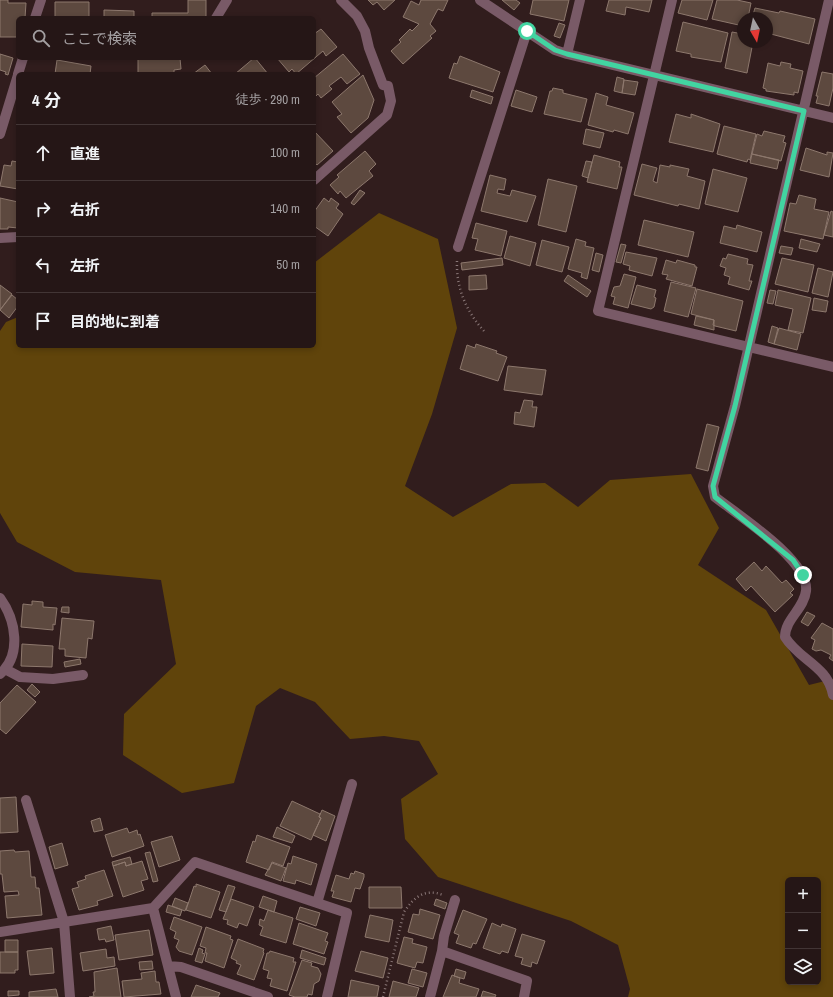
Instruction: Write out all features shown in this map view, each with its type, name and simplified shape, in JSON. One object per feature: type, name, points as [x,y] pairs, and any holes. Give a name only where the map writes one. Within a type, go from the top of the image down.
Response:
[{"type":"street","points":[[36,16],[41,0]]},
{"type":"street","points":[[217,16],[227,0]]},
{"type":"street","points":[[316,178],[387,115],[391,101],[388,86],[383,85],[369,48],[365,31],[357,16],[341,0]]},
{"type":"street","points":[[480,0],[555,50],[833,118]]},
{"type":"street","points":[[567,54],[580,0]]},
{"type":"street","points":[[672,0],[653,74],[598,311],[833,367]]},
{"type":"street","points":[[829,0],[748,347],[713,486],[715,497],[793,560],[803,575],[806,583],[805,597],[786,627],[785,637],[793,647],[828,678],[833,695]]},
{"type":"street","points":[[458,247],[527,31]]},
{"type":"street","points":[[19,72],[22,60]]},
{"type":"street","points":[[0,134],[16,82]]},
{"type":"street","points":[[0,238],[16,237]]},
{"type":"street","points":[[0,598],[8,611],[14,634],[10,664],[3,672],[20,676],[53,678],[83,675]]},
{"type":"street","points":[[317,903],[352,784]]},
{"type":"street","points":[[26,800],[64,922],[70,997]]},
{"type":"street","points":[[0,932],[152,908],[195,862],[347,913],[327,997]]},
{"type":"street","points":[[430,997],[442,951],[444,936],[455,900]]},
{"type":"street","points":[[152,908],[176,997]]},
{"type":"street","points":[[442,951],[527,981],[524,997]]},
{"type":"street","points":[[168,966],[181,967],[268,997]]},
{"type":"path","points":[[458,247],[457,267],[462,297],[467,310],[484,331]]},
{"type":"path","points":[[383,997],[404,912],[410,903],[420,894],[430,892],[455,900]]},
{"type":"shaded area","points":[[379,213],[438,239],[457,328],[432,414],[405,486],[453,517],[511,484],[545,483],[578,507],[610,480],[691,474],[719,528],[698,565],[766,610],[809,685],[833,679],[833,997],[628,997],[630,989],[618,945],[571,921],[438,877],[405,839],[401,799],[438,774],[419,741],[384,736],[350,739],[315,702],[280,688],[256,706],[234,783],[182,793],[123,755],[124,714],[176,664],[161,580],[75,572],[17,542],[0,513],[0,331],[6,322],[16,318],[16,348],[316,348],[316,261]]},
{"type":"building","points":[[0,0],[8,0],[8,3],[26,3],[25,16],[16,16],[16,37],[0,37]]},
{"type":"building","points":[[188,0],[206,0],[206,16],[152,16],[152,13],[188,13]]},
{"type":"building","points":[[368,0],[395,0],[384,10],[377,2],[373,5]]},
{"type":"building","points":[[421,0],[448,0],[443,11],[438,9],[430,24],[436,31],[430,36],[432,38],[403,64],[391,51],[401,42],[399,40],[410,29],[412,31],[419,24],[403,17],[411,1],[419,5]]},
{"type":"building","points":[[502,0],[516,0],[520,3],[514,10]]},
{"type":"building","points":[[533,0],[569,0],[564,21],[530,14]]},
{"type":"building","points":[[609,0],[652,0],[649,12],[626,7],[625,15],[606,11]]},
{"type":"building","points":[[682,0],[713,0],[707,20],[678,13]]},
{"type":"building","points":[[717,0],[737,0],[751,3],[749,12],[737,12],[737,25],[712,19]]},
{"type":"building","points":[[55,2],[89,2],[89,16],[55,16]]},
{"type":"building","points":[[755,8],[779,13],[780,11],[815,19],[809,44],[773,35],[773,12],[754,12]]},
{"type":"building","points":[[104,10],[134,11],[134,16],[104,16]]},
{"type":"building","points":[[683,22],[728,33],[721,62],[691,57],[691,54],[676,51]]},
{"type":"building","points":[[559,23],[565,25],[560,38],[554,36]]},
{"type":"building","points":[[321,29],[337,47],[326,56],[323,51],[316,57],[316,33]]},
{"type":"building","points":[[732,32],[737,33],[737,48],[752,48],[747,73],[725,68]]},
{"type":"building","points":[[0,54],[13,58],[8,75],[5,74],[6,72],[0,70]]},
{"type":"building","points":[[343,54],[360,74],[347,84],[341,77],[329,86],[332,89],[321,98],[318,94],[316,96],[316,76]]},
{"type":"building","points":[[460,56],[500,72],[493,92],[449,78],[454,63],[457,64]]},
{"type":"building","points":[[57,60],[91,66],[90,72],[55,72]]},
{"type":"building","points":[[138,60],[180,60],[181,69],[174,70],[174,72],[138,72]]},
{"type":"building","points":[[252,60],[257,60],[266,72],[237,72]]},
{"type":"building","points":[[279,60],[312,60],[298,72],[294,72],[292,69],[289,72]]},
{"type":"building","points":[[781,62],[791,64],[790,68],[803,71],[798,93],[794,92],[794,95],[766,91],[766,89],[763,88],[768,63],[780,66]]},
{"type":"building","points":[[205,65],[210,72],[196,72]]},
{"type":"building","points":[[822,72],[833,74],[833,88],[829,106],[816,103],[818,96],[816,96]]},
{"type":"building","points":[[363,75],[374,100],[368,118],[351,133],[337,117],[342,114],[332,102]]},
{"type":"building","points":[[617,77],[624,79],[622,93],[614,91]]},
{"type":"building","points":[[624,80],[638,82],[635,95],[622,93]]},
{"type":"building","points":[[553,88],[563,90],[563,93],[587,99],[581,122],[544,114],[550,91],[552,91]]},
{"type":"building","points":[[472,90],[493,97],[491,104],[470,97]]},
{"type":"building","points":[[516,90],[537,97],[532,112],[511,106]]},
{"type":"building","points":[[596,93],[608,97],[606,105],[634,113],[628,134],[614,130],[613,132],[588,125]]},
{"type":"building","points":[[676,114],[691,118],[691,114],[720,124],[713,152],[669,142]]},
{"type":"building","points":[[724,126],[756,134],[750,160],[748,159],[747,162],[717,154]]},
{"type":"building","points":[[586,129],[604,133],[600,148],[583,144]]},
{"type":"building","points":[[764,131],[785,136],[783,142],[786,143],[781,161],[752,154],[757,134],[762,136]]},
{"type":"building","points":[[316,133],[333,151],[317,165],[316,164]]},
{"type":"building","points":[[806,148],[827,155],[827,152],[833,153],[829,177],[800,170]]},
{"type":"building","points":[[365,151],[376,164],[369,171],[373,176],[346,198],[340,191],[338,194],[330,185],[339,177],[337,175]]},
{"type":"building","points":[[752,154],[779,160],[777,169],[750,163]]},
{"type":"building","points":[[594,155],[620,162],[619,167],[622,167],[617,189],[587,182]]},
{"type":"building","points":[[12,161],[16,162],[16,189],[0,186],[4,165],[11,166]]},
{"type":"building","points":[[586,161],[592,162],[588,178],[582,176]]},
{"type":"building","points":[[642,164],[657,168],[653,181],[657,183],[660,165],[670,167],[670,165],[689,169],[687,176],[705,181],[699,209],[679,204],[678,206],[634,195]]},
{"type":"building","points":[[713,169],[747,178],[738,212],[705,204]]},
{"type":"building","points":[[490,175],[506,179],[504,190],[498,189],[497,193],[510,196],[512,190],[536,196],[527,222],[481,211]]},
{"type":"building","points":[[548,179],[577,186],[566,232],[538,225]]},
{"type":"building","points":[[360,190],[365,193],[354,205],[351,203]]},
{"type":"building","points":[[799,195],[816,199],[814,209],[829,212],[823,239],[784,231],[790,203],[796,204]]},
{"type":"building","points":[[0,198],[16,202],[16,228],[8,227],[8,229],[0,229]]},
{"type":"building","points":[[324,198],[329,202],[331,198],[339,204],[336,208],[343,214],[328,236],[316,227],[316,209]]},
{"type":"building","points":[[831,211],[833,212],[833,237],[824,235]]},
{"type":"building","points":[[644,220],[694,232],[688,257],[638,245]]},
{"type":"building","points":[[476,223],[507,231],[501,256],[475,250],[478,239],[472,238]]},
{"type":"building","points":[[737,225],[762,232],[757,252],[720,243],[724,226],[736,229]]},
{"type":"building","points":[[510,236],[536,243],[530,266],[504,258]]},
{"type":"building","points":[[576,239],[586,242],[585,246],[594,248],[587,279],[581,277],[582,273],[568,269]]},
{"type":"building","points":[[801,239],[820,244],[817,252],[799,248]]},
{"type":"building","points":[[542,240],[569,247],[562,272],[536,265]]},
{"type":"building","points":[[621,244],[626,245],[621,263],[616,262]]},
{"type":"building","points":[[781,246],[793,248],[791,255],[779,253]]},
{"type":"building","points":[[626,252],[657,258],[652,276],[629,270],[630,266],[623,264]]},
{"type":"building","points":[[596,253],[603,255],[599,272],[592,270]]},
{"type":"building","points":[[728,254],[748,259],[747,264],[753,265],[749,281],[752,281],[749,290],[728,284],[730,277],[724,275],[726,268],[720,266],[723,258],[726,259]]},
{"type":"building","points":[[502,258],[503,265],[462,270],[461,263]]},
{"type":"building","points":[[782,258],[814,265],[808,292],[775,284]]},
{"type":"building","points":[[666,260],[676,263],[677,260],[695,265],[695,267],[697,267],[692,286],[666,279],[668,275],[662,274]]},
{"type":"building","points":[[818,268],[833,272],[828,297],[812,293]]},
{"type":"building","points":[[624,274],[636,277],[628,308],[613,304],[615,297],[611,296],[614,287],[620,286]]},
{"type":"building","points":[[486,275],[487,289],[469,290],[469,276]]},
{"type":"building","points":[[568,275],[591,291],[587,297],[564,281]]},
{"type":"building","points":[[671,282],[696,288],[688,317],[664,311]]},
{"type":"building","points":[[0,285],[12,294],[0,310]]},
{"type":"building","points":[[637,285],[656,290],[654,307],[651,309],[631,304]]},
{"type":"building","points":[[697,289],[743,301],[736,331],[715,326],[713,325],[714,320],[691,314]]},
{"type":"building","points":[[770,290],[776,291],[773,304],[767,303]]},
{"type":"building","points":[[778,290],[811,298],[803,333],[788,330],[793,309],[775,305]]},
{"type":"building","points":[[12,295],[16,298],[16,309],[9,318],[0,310]]},
{"type":"building","points":[[814,298],[828,301],[826,312],[812,310]]},
{"type":"building","points":[[696,316],[714,320],[714,330],[694,325]]},
{"type":"building","points":[[772,326],[778,328],[774,344],[768,342]]},
{"type":"building","points":[[779,328],[801,334],[797,350],[774,344]]},
{"type":"building","points":[[476,344],[497,351],[496,353],[507,357],[498,381],[460,369],[467,345],[475,348]]},
{"type":"building","points":[[508,366],[546,370],[542,395],[504,390]]},
{"type":"building","points":[[524,400],[533,401],[532,407],[537,407],[534,427],[514,424],[515,412],[520,413]]},
{"type":"building","points":[[707,424],[719,427],[708,471],[696,468]]},
{"type":"building","points":[[754,562],[762,571],[766,566],[782,583],[786,580],[794,589],[790,593],[793,595],[775,612],[751,586],[746,591],[736,579]]},
{"type":"building","points":[[32,601],[43,602],[43,607],[57,608],[53,630],[21,627],[23,604],[32,605]]},
{"type":"building","points":[[62,607],[69,607],[69,613],[61,612]]},
{"type":"building","points":[[807,612],[815,616],[808,626],[801,622]]},
{"type":"building","points":[[62,618],[94,621],[92,639],[88,638],[86,658],[65,656],[65,649],[59,649]]},
{"type":"building","points":[[822,623],[833,629],[833,661],[829,658],[831,655],[821,650],[816,651],[812,649],[815,640],[811,638]]},
{"type":"building","points":[[22,644],[53,646],[52,667],[21,666]]},
{"type":"building","points":[[80,659],[81,664],[65,667],[64,662]]},
{"type":"building","points":[[32,684],[40,692],[35,697],[27,690]]},
{"type":"building","points":[[17,685],[36,702],[6,734],[0,729],[0,703]]},
{"type":"building","points":[[16,797],[18,832],[0,833],[0,798]]},
{"type":"building","points":[[292,801],[320,814],[319,817],[321,818],[311,840],[280,826]]},
{"type":"building","points":[[322,810],[335,816],[326,841],[313,835],[321,818],[319,817]]},
{"type":"building","points":[[100,818],[103,830],[94,832],[91,821]]},
{"type":"building","points":[[277,827],[295,836],[292,843],[273,837]]},
{"type":"building","points":[[127,828],[129,833],[137,830],[144,846],[112,857],[105,835]]},
{"type":"building","points":[[257,835],[290,847],[283,866],[272,862],[269,870],[246,862],[253,841],[255,842]]},
{"type":"building","points":[[172,836],[180,860],[159,867],[151,842]]},
{"type":"building","points":[[62,843],[68,865],[55,869],[49,847]]},
{"type":"building","points":[[14,850],[15,852],[29,851],[31,877],[35,877],[36,888],[39,888],[42,915],[7,918],[5,896],[19,895],[18,891],[4,892],[2,874],[0,874],[0,851]]},
{"type":"building","points":[[150,852],[158,881],[153,882],[145,853]]},
{"type":"building","points":[[293,856],[317,864],[311,885],[296,880],[295,884],[283,881],[288,863],[291,864]]},
{"type":"building","points":[[130,857],[132,864],[126,866],[125,862],[113,866],[112,862]]},
{"type":"building","points":[[142,861],[148,879],[141,881],[144,890],[123,897],[113,866],[125,862],[126,866]]},
{"type":"building","points":[[272,863],[286,868],[281,881],[265,875]]},
{"type":"building","points":[[104,870],[113,896],[97,901],[98,905],[79,910],[72,889],[79,887],[77,882],[86,879],[85,876]]},
{"type":"building","points":[[355,871],[364,874],[364,877],[360,889],[355,888],[351,902],[332,897],[334,891],[331,891],[336,875],[349,879],[351,873],[354,874]]},
{"type":"building","points":[[196,884],[220,892],[211,918],[186,910]]},
{"type":"building","points":[[228,885],[235,887],[226,912],[219,910]]},
{"type":"building","points":[[369,887],[401,887],[402,908],[369,908]]},
{"type":"building","points":[[263,896],[277,901],[274,912],[259,907]]},
{"type":"building","points":[[175,898],[188,903],[185,911],[172,906]]},
{"type":"building","points":[[231,899],[254,907],[247,926],[239,923],[237,928],[227,924],[228,920],[223,919]]},
{"type":"building","points":[[436,899],[447,903],[445,909],[434,905]]},
{"type":"building","points":[[168,905],[182,910],[180,916],[166,912]]},
{"type":"building","points":[[300,907],[320,913],[316,926],[296,919]]},
{"type":"building","points":[[420,909],[440,915],[433,939],[408,932],[413,914],[419,915]]},
{"type":"building","points":[[268,910],[293,918],[286,943],[260,935],[263,927],[259,925],[260,919],[264,921]]},
{"type":"building","points":[[463,910],[487,919],[476,944],[473,943],[471,948],[456,943],[459,935],[454,933]]},
{"type":"building","points":[[370,915],[393,920],[389,942],[365,937]]},
{"type":"building","points":[[174,917],[202,927],[192,955],[179,951],[176,947],[179,940],[174,938],[176,932],[170,929]]},
{"type":"building","points":[[299,923],[328,933],[325,941],[328,942],[324,954],[293,944]]},
{"type":"building","points":[[492,923],[501,927],[502,924],[516,929],[508,953],[502,951],[500,954],[483,948]]},
{"type":"building","points":[[111,926],[114,940],[106,942],[105,939],[99,940],[97,929]]},
{"type":"building","points":[[206,927],[231,936],[230,939],[233,940],[224,968],[205,961],[207,953],[205,953],[206,948],[200,946]]},
{"type":"building","points":[[149,930],[153,955],[119,960],[115,935]]},
{"type":"building","points":[[522,934],[545,941],[537,964],[532,962],[531,967],[521,964],[523,958],[515,956]]},
{"type":"building","points":[[404,937],[413,939],[412,943],[427,947],[423,963],[417,962],[415,968],[397,963]]},
{"type":"building","points":[[238,939],[264,949],[264,953],[254,980],[237,974],[241,965],[236,963],[237,961],[231,958]]},
{"type":"building","points":[[5,940],[18,940],[18,952],[5,952]]},
{"type":"building","points":[[52,948],[54,973],[30,975],[27,951]]},
{"type":"building","points":[[199,948],[203,950],[202,953],[205,954],[202,963],[195,961]]},
{"type":"building","points":[[106,949],[107,958],[114,957],[115,966],[83,971],[80,953]]},
{"type":"building","points":[[302,950],[326,958],[324,965],[300,958]]},
{"type":"building","points":[[270,951],[294,958],[293,962],[296,962],[287,991],[270,986],[272,979],[267,978],[269,971],[263,969],[267,953]]},
{"type":"building","points":[[361,951],[388,958],[383,978],[355,971]]},
{"type":"building","points":[[0,952],[18,952],[18,970],[15,970],[15,973],[0,973]]},
{"type":"building","points":[[302,960],[312,963],[311,966],[318,968],[321,974],[319,981],[314,984],[312,995],[308,994],[307,997],[295,997],[289,995]]},
{"type":"building","points":[[152,961],[153,969],[140,970],[139,962]]},
{"type":"building","points":[[117,968],[121,997],[89,997],[94,996],[93,992],[95,992],[94,972]]},
{"type":"building","points":[[412,969],[427,973],[423,987],[408,983]]},
{"type":"building","points":[[456,969],[466,972],[464,979],[454,976]]},
{"type":"building","points":[[155,971],[156,982],[159,982],[161,994],[124,997],[122,981],[142,979],[141,973]]},
{"type":"building","points":[[452,975],[460,978],[459,983],[479,989],[476,997],[443,997]]},
{"type":"building","points":[[351,980],[379,986],[377,997],[348,997]]},
{"type":"building","points":[[393,981],[419,988],[416,997],[389,997]]},
{"type":"building","points":[[196,985],[220,993],[218,997],[191,997]]},
{"type":"building","points":[[56,989],[58,997],[29,997],[29,992]]},
{"type":"building","points":[[8,991],[19,991],[19,995],[8,996]]},
{"type":"building","points":[[483,991],[496,995],[495,997],[481,997]]},
{"type":"route","points":[[527,31],[555,50],[567,54],[804,111],[735,406],[713,486],[715,497],[758,530],[793,560],[803,575]]}]
